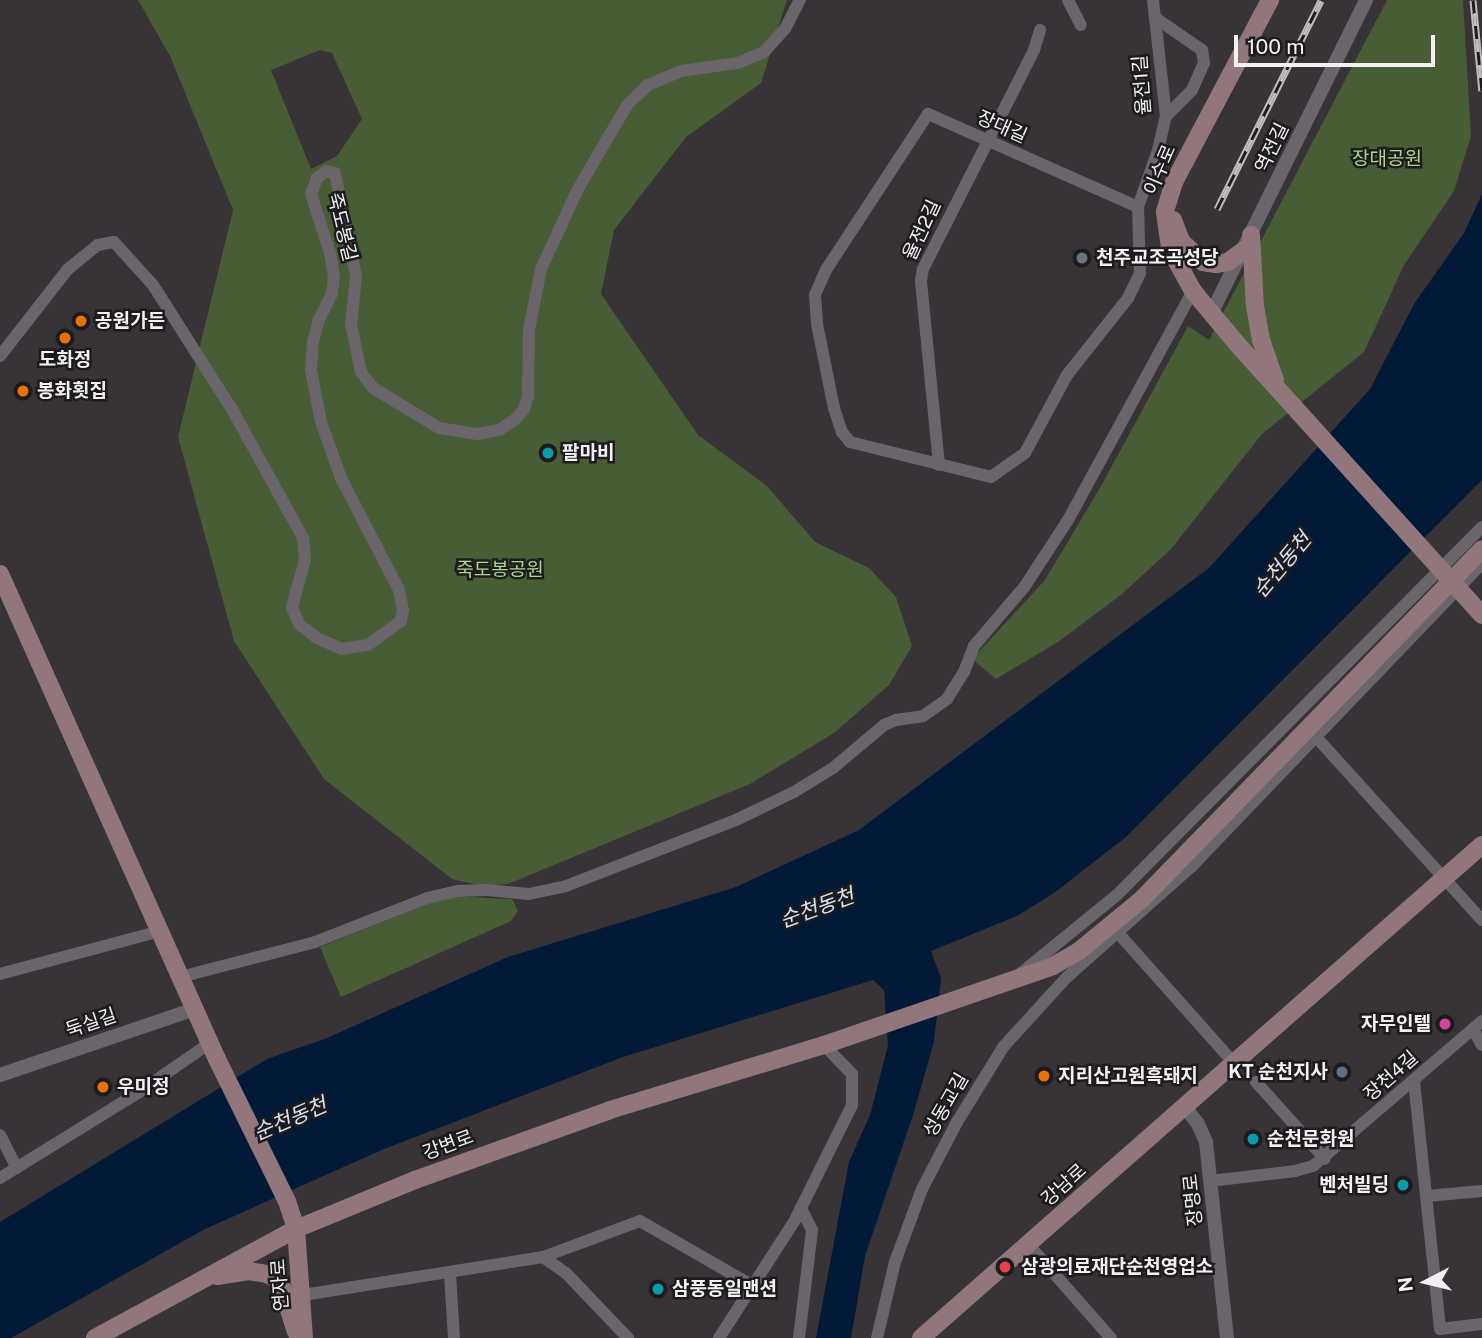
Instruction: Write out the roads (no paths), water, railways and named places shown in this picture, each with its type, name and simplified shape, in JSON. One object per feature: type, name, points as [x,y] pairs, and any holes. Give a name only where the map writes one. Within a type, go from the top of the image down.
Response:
[{"type":"main road","name":"이수로","points":[[1270,0],[1174,182],[1165,212],[1167,234],[1175,260],[1194,291],[1436,564]]},
{"type":"main road","points":[[1174,182],[1172,208],[1176,233],[1203,262],[1228,262],[1248,242]]},
{"type":"main road","points":[[1248,242],[1261,340],[1277,387]]},
{"type":"main road","points":[[1016,977],[1053,966],[1079,951],[1142,899],[1482,540]]},
{"type":"main road","points":[[1016,977],[1060,951],[1120,905],[1269,763],[1482,550]]},
{"type":"main road","points":[[1436,564],[1482,615]]},
{"type":"main road","name":"연자로","points":[[0,574],[180,977],[287,1201],[296,1229],[303,1295],[304,1338]]},
{"type":"main road","name":"강남로","points":[[921,1338],[1482,845]]},
{"type":"main road","name":"강변로","points":[[95,1338],[296,1229],[415,1180],[610,1110],[831,1043],[1016,977]]},
{"type":"main road","points":[[203,1278],[249,1271],[267,1274],[279,1281],[298,1338]]},
{"type":"street","name":"죽도봉길","points":[[0,356],[68,269],[99,245],[114,242],[153,285],[233,411],[303,538],[305,559],[292,607],[299,624],[317,638],[342,649],[368,645],[401,621],[403,610],[399,590],[341,478],[316,396],[311,370],[313,342],[319,320],[332,293],[334,277],[330,253],[311,194],[317,178],[326,172],[335,173],[356,276],[351,324],[360,372],[373,388],[439,428],[478,434],[499,430],[516,419],[524,409],[528,396],[529,330],[541,269],[578,189],[627,104],[648,85],[681,71],[738,63],[764,51],[785,29],[800,0]]},
{"type":"street","points":[[1068,0],[1080,25]]},
{"type":"street","name":"율전1길","points":[[1138,207],[1158,150],[1166,116],[1153,0]]},
{"type":"street","name":"역전길","points":[[1212,313],[1366,0]]},
{"type":"street","points":[[1157,19],[1202,50],[1205,63],[1192,90],[1166,116]]},
{"type":"street","name":"율전2길","points":[[939,465],[921,281],[923,269],[1034,50],[1040,30]]},
{"type":"street","name":"장대길","points":[[928,114],[987,141],[1138,207],[1142,264],[1137,284],[1067,375],[1026,453],[991,477],[850,442],[842,432],[834,408],[817,324],[815,295],[826,270],[928,114]]},
{"type":"street","points":[[180,977],[315,942],[427,898],[487,890],[529,894],[566,886],[736,820],[794,792],[833,768],[884,725],[896,720],[923,716],[947,699],[964,672],[974,646],[1025,586],[1069,520],[1194,291]]},
{"type":"street","points":[[1016,977],[1117,895],[1436,564],[1482,527]]},
{"type":"street","points":[[1119,934],[1191,867],[1482,564]]},
{"type":"street","points":[[1316,737],[1482,920]]},
{"type":"street","points":[[1119,934],[1142,899]]},
{"type":"street","points":[[0,974],[160,931]]},
{"type":"street","points":[[1119,934],[1234,1063]]},
{"type":"street","name":"성동교길","points":[[877,1338],[895,1262],[913,1212],[957,1122],[1004,1046],[1024,1022],[1066,978],[1119,934]]},
{"type":"street","name":"둑실길","points":[[0,1075],[195,1009]]},
{"type":"street","points":[[1478,1025],[1482,1045]]},
{"type":"street","name":"장천4길","points":[[1210,1181],[1295,1171],[1325,1158],[1478,1025]]},
{"type":"street","points":[[719,1338],[801,1208],[852,1105],[852,1074],[831,1043]]},
{"type":"street","points":[[0,1178],[139,1092],[214,1051]]},
{"type":"street","points":[[1415,1081],[1440,1328],[1482,1324]]},
{"type":"street","points":[[1256,1082],[1325,1158]]},
{"type":"street","name":"장명로","points":[[1184,1107],[1198,1124],[1206,1142],[1227,1338]]},
{"type":"street","points":[[0,1135],[16,1168]]},
{"type":"street","points":[[1427,1196],[1482,1191]]},
{"type":"street","points":[[799,1338],[812,1230],[801,1208]]},
{"type":"street","points":[[303,1295],[543,1258],[640,1221],[753,1286]]},
{"type":"street","points":[[1028,1244],[1111,1338]]},
{"type":"street","points":[[543,1258],[566,1273],[628,1338]]},
{"type":"street","points":[[450,1273],[454,1338]]},
{"type":"water","name":"순천동천","points":[[1482,194],[1482,480],[1126,837],[1054,893],[1017,916],[931,951],[941,978],[934,1042],[913,1115],[865,1256],[851,1338],[816,1338],[849,1162],[870,1115],[888,1046],[884,990],[873,980],[623,1057],[384,1149],[205,1229],[11,1338],[0,1338],[0,1222],[267,1059],[327,1038],[508,957],[736,887],[859,830],[1209,568],[1370,389],[1414,304],[1464,233]]},
{"type":"railway","points":[[1217,209],[1321,0]]},
{"type":"railway","points":[[1473,0],[1482,91]]},
{"type":"place","name":"천주교조곡성당","points":[[1082,258]]},
{"type":"place","name":"공원가든","points":[[81,321]]},
{"type":"place","name":"도화정","points":[[65,338]]},
{"type":"place","name":"봉화횟집","points":[[23,391]]},
{"type":"place","name":"팔마비","points":[[548,453]]},
{"type":"place","name":"자무인텔","points":[[1445,1024]]},
{"type":"place","name":"KT 순천지사","points":[[1342,1072]]},
{"type":"place","name":"지리산고원흑돼지","points":[[1044,1076]]},
{"type":"place","name":"우미정","points":[[103,1087]]},
{"type":"place","name":"순천문화원","points":[[1253,1139]]},
{"type":"place","name":"벤처빌딩","points":[[1403,1185]]},
{"type":"place","name":"삼광의료재단순천영업소","points":[[1005,1267]]},
{"type":"place","name":"삼풍동일맨션","points":[[658,1289]]},
{"type":"park label","name":"장대공원","points":[[1387,159]]},
{"type":"park label","name":"죽도봉공원","points":[[500,570]]}]
